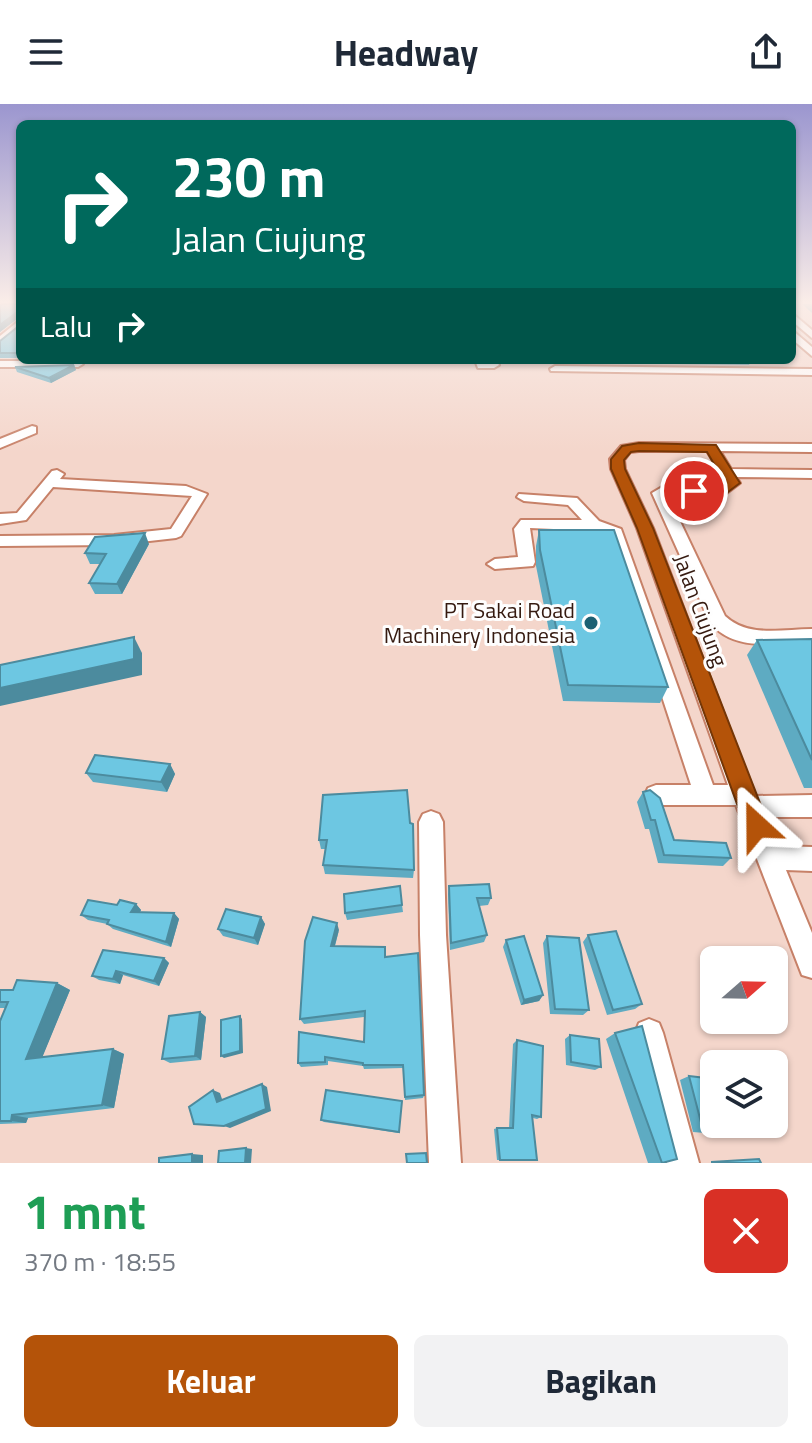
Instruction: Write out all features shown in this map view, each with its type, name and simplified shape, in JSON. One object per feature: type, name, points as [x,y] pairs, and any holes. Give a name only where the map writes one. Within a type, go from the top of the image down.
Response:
[{"type":"street","points":[[0,364],[16,360]]},
{"type":"street","points":[[33,364],[78,364]]},
{"type":"street","points":[[33,364],[65,372]]},
{"type":"street","points":[[555,369],[807,372],[812,384]]},
{"type":"street","points":[[0,444],[32,430]]},
{"type":"street","points":[[711,448],[733,483],[724,491],[664,490],[659,493],[718,620],[730,632],[743,636],[812,636]]},
{"type":"street","name":"Jalan Ciujung","points":[[812,448],[626,449],[617,459],[618,469],[645,528],[746,801],[812,965]]},
{"type":"street","points":[[729,473],[812,474]]},
{"type":"street","points":[[0,519],[21,517],[53,478],[186,490],[200,494],[176,533],[114,540],[0,541]]},
{"type":"street","points":[[524,497],[572,501],[594,525]]},
{"type":"street","points":[[495,564],[527,562],[522,529],[526,523],[611,528],[619,538],[705,793]]},
{"type":"street","points":[[656,795],[705,793],[746,801],[812,806]]},
{"type":"street","points":[[431,822],[433,935],[445,1163]]},
{"type":"street","points":[[771,858],[812,859]]},
{"type":"street","points":[[649,1033],[683,1163]]},
{"type":"building","points":[[74,365],[49,378],[15,367]]},
{"type":"building","name":"PT Sakai Road Machinery Indonesia","points":[[539,530],[614,530],[668,687],[568,685],[540,550]]},
{"type":"building","points":[[145,533],[117,584],[89,583],[106,554],[85,553],[95,537]]},
{"type":"building","points":[[134,637],[134,659],[0,688],[0,665]]},
{"type":"building","points":[[812,639],[812,760],[757,640]]},
{"type":"building","points":[[95,755],[170,764],[161,782],[86,773]]},
{"type":"building","points":[[407,790],[410,823],[413,824],[414,870],[323,865],[327,840],[319,840],[323,795]]},
{"type":"building","points":[[650,790],[660,798],[674,840],[726,843],[731,858],[664,855],[655,820],[651,820],[643,792]]},
{"type":"building","points":[[489,884],[491,898],[477,898],[487,935],[451,943],[449,886]]},
{"type":"building","points":[[400,886],[402,905],[345,913],[344,894]]},
{"type":"building","points":[[88,900],[117,905],[120,900],[136,904],[131,912],[174,913],[166,942],[107,924],[109,920],[81,915]]},
{"type":"building","points":[[226,909],[261,917],[254,938],[218,929]]},
{"type":"building","points":[[313,917],[337,923],[331,946],[385,947],[385,957],[418,953],[424,1095],[405,1097],[403,1065],[363,1065],[325,1057],[325,1062],[298,1063],[299,1032],[364,1042],[365,1011],[300,1019],[305,941]]},
{"type":"building","points":[[616,931],[642,1004],[613,1010],[588,935]]},
{"type":"building","points":[[524,936],[543,995],[524,1000],[506,940]]},
{"type":"building","points":[[547,936],[579,938],[589,1010],[555,1009]]},
{"type":"building","points":[[103,950],[164,958],[154,981],[116,971],[113,979],[92,976]]},
{"type":"building","points":[[17,980],[57,983],[26,1059],[113,1049],[102,1105],[12,1115],[11,1121],[0,1121],[0,1021],[8,1002],[0,1002],[0,990],[13,990]]},
{"type":"building","points":[[200,1012],[195,1056],[162,1059],[169,1016]]},
{"type":"building","points":[[240,1016],[240,1051],[221,1056],[221,1020]]},
{"type":"building","points":[[642,1026],[677,1159],[662,1163],[615,1033]]},
{"type":"building","points":[[570,1035],[599,1039],[601,1067],[571,1062]]},
{"type":"building","points":[[517,1040],[543,1046],[541,1117],[532,1115],[537,1160],[500,1160],[497,1128],[513,1128]]},
{"type":"building","points":[[689,1076],[700,1077],[700,1118]]},
{"type":"building","points":[[262,1084],[266,1109],[224,1126],[194,1124],[189,1107],[213,1090],[217,1102]]},
{"type":"building","points":[[326,1090],[402,1101],[399,1132],[321,1120]]},
{"type":"building","points":[[246,1148],[245,1163],[218,1163],[219,1151]]},
{"type":"building","points":[[426,1153],[427,1163],[407,1163],[406,1154]]},
{"type":"building","points":[[192,1154],[192,1163],[159,1163],[159,1158]]},
{"type":"building","points":[[759,1159],[761,1163],[712,1163],[712,1162]]},
{"type":"place","name":"PT Sakai Road Machinery Indonesia","points":[[591,623]]},
{"type":"route","points":[[694,491],[724,491],[731,488],[733,483],[711,448],[639,447],[626,449],[617,459],[618,469],[645,528],[757,826]]}]
